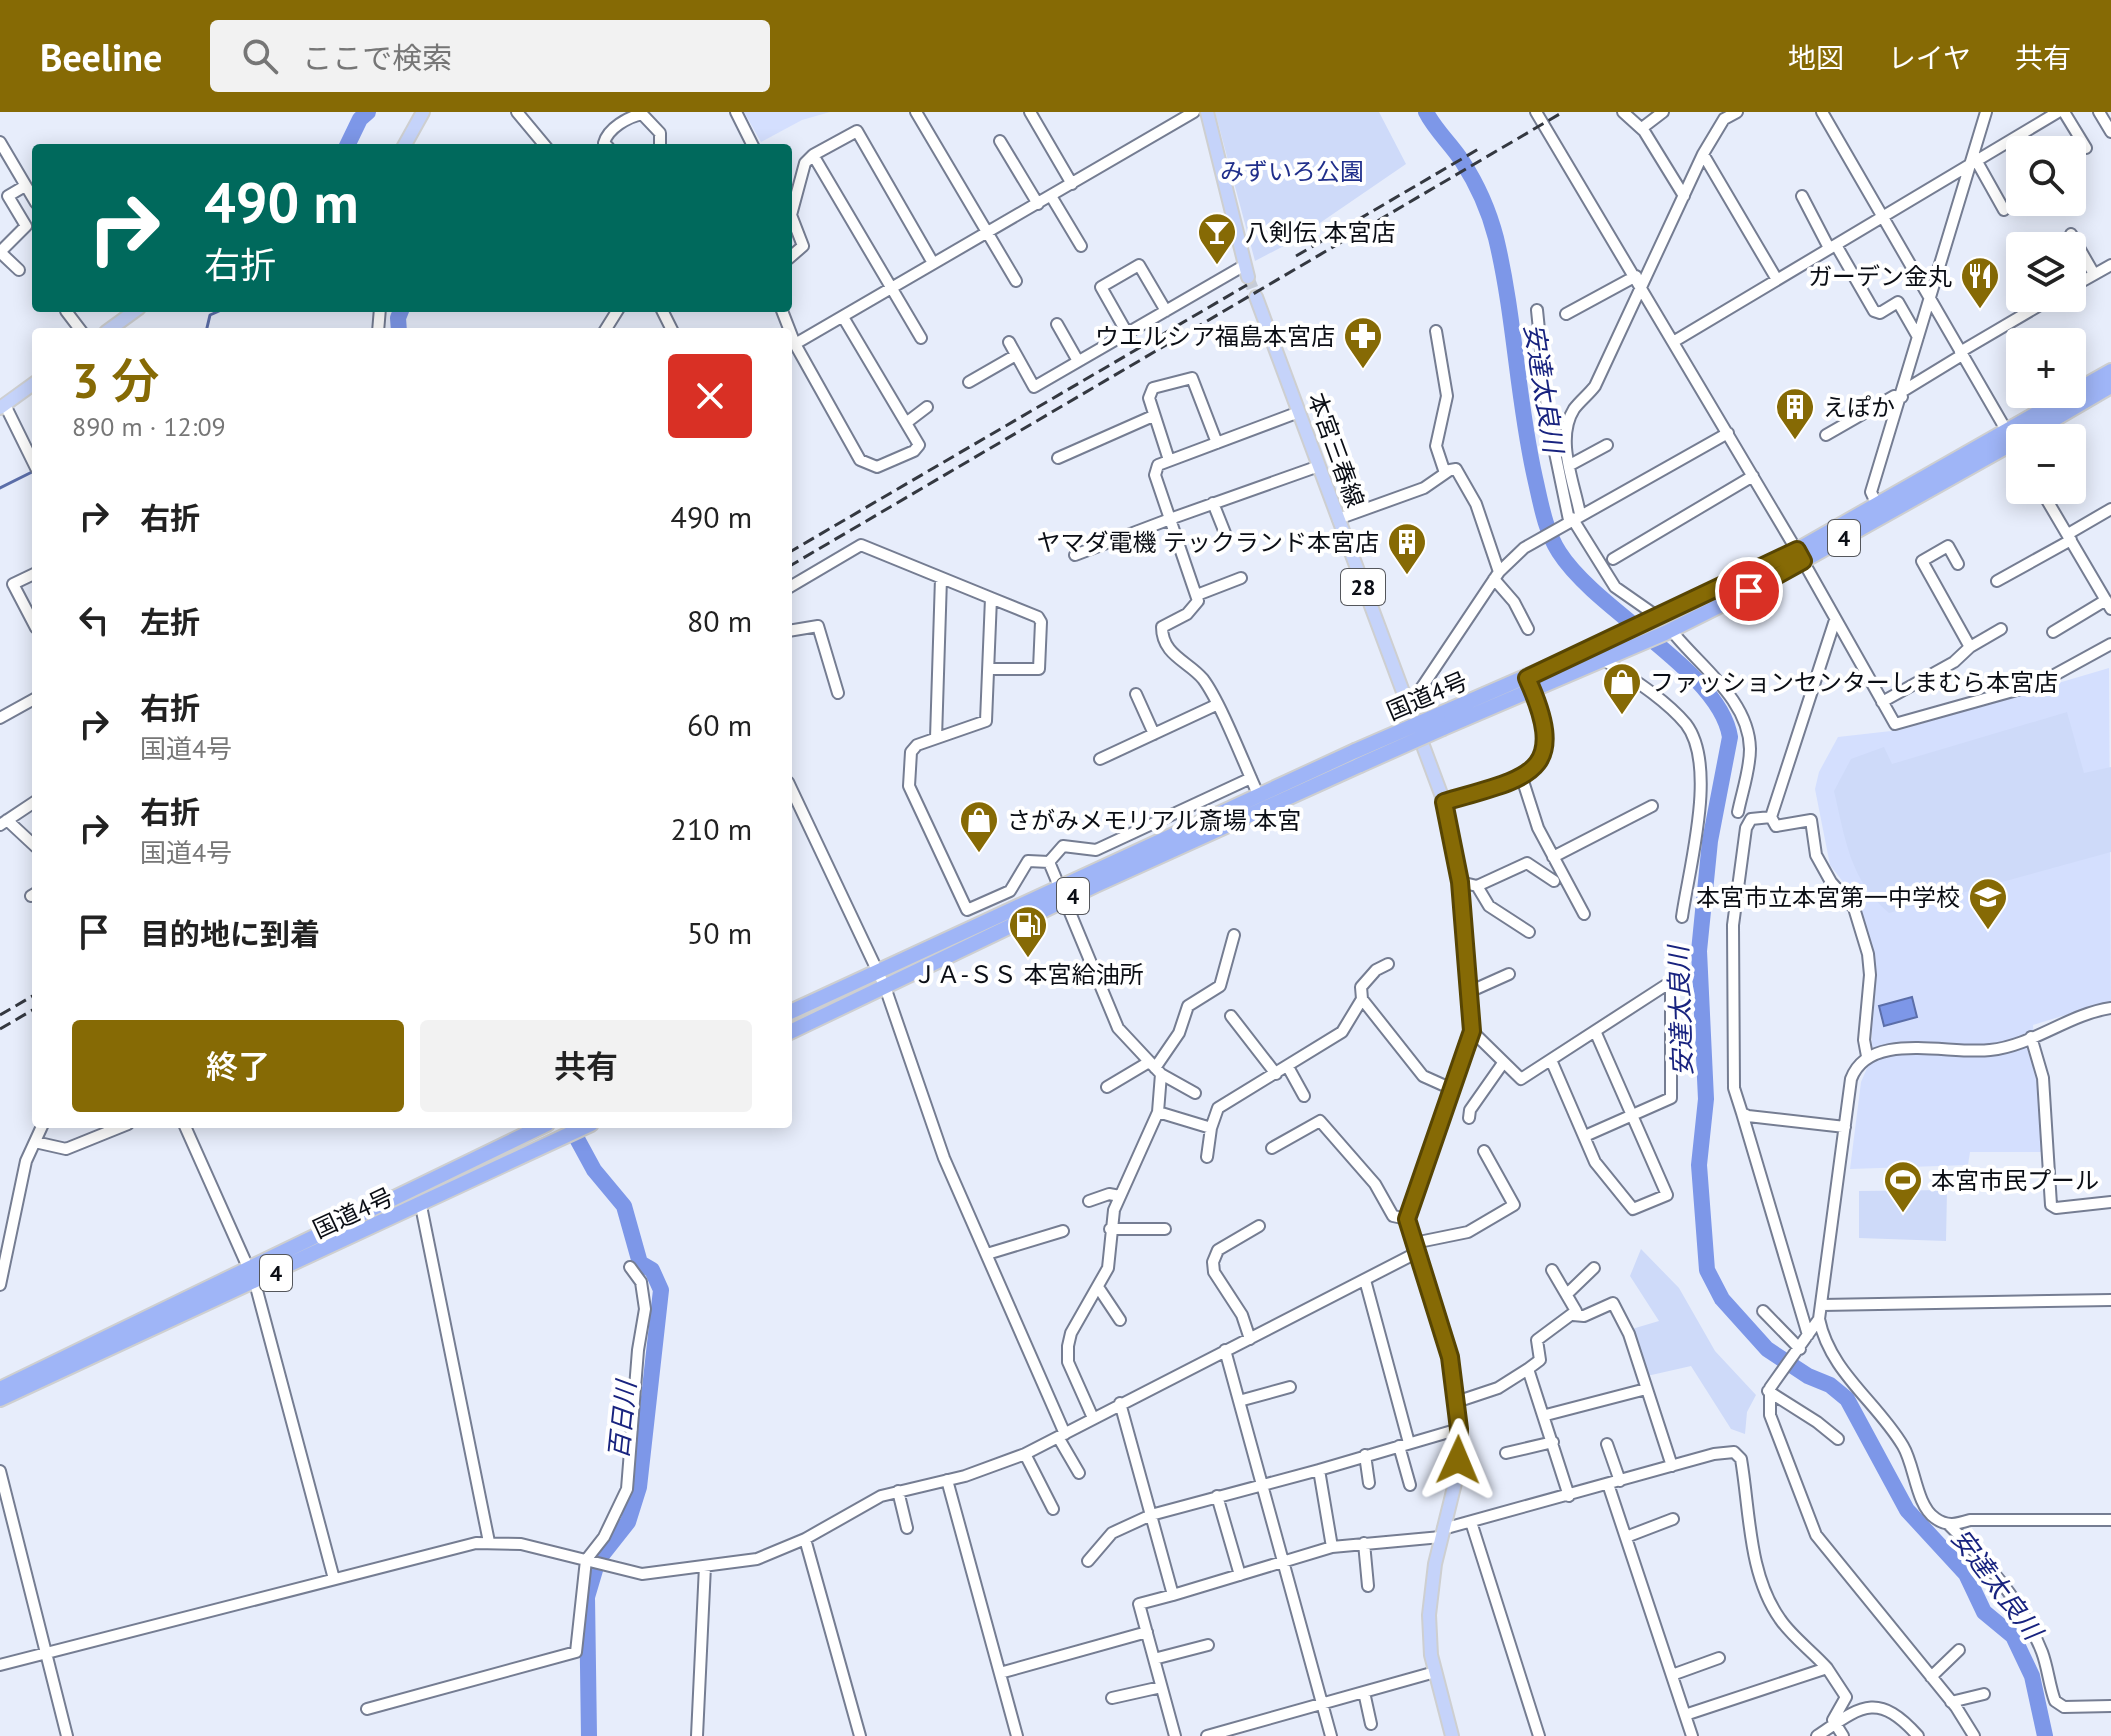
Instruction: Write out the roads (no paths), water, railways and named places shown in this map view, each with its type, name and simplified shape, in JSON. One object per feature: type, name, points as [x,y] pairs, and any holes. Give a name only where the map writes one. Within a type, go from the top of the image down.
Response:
[{"type":"highway","name":"国道4号","points":[[2086,385],[2111,371]]},
{"type":"highway","name":"国道4号","points":[[2045,424],[2111,386]]},
{"type":"highway","name":"国道4号","points":[[2036,424],[2055,408]]},
{"type":"highway","name":"国道4号","points":[[1605,654],[1656,617],[1800,556],[1877,505],[2006,446]]},
{"type":"highway","name":"国道4号","points":[[792,1031],[881,980],[1358,758],[1529,684],[1668,631],[1800,556],[2006,446]]},
{"type":"highway","points":[[1444,802],[1521,775],[1540,761],[1547,743],[1544,720],[1529,684]]},
{"type":"highway","name":"国道4号","points":[[1063,893],[1258,794],[1358,758]]},
{"type":"highway","name":"国道4号","points":[[792,1012],[881,980]]},
{"type":"highway","name":"国道4号","points":[[0,1399],[252,1277],[538,1128]]},
{"type":"highway","name":"国道4号","points":[[0,1389],[421,1206],[582,1128]]},
{"type":"main road","points":[[405,144],[423,112]]},
{"type":"main road","points":[[1207,112],[1246,271]]},
{"type":"main road","name":"本宮三春線","points":[[1256,297],[1444,802],[1460,882],[1472,1031]]},
{"type":"main road","points":[[2,406],[32,385]]},
{"type":"main road","points":[[1452,1736],[1435,1672],[1429,1615],[1442,1533],[1456,1479],[1459,1429],[1450,1357],[1407,1219],[1472,1031]]},
{"type":"street","points":[[517,112],[544,144]]},
{"type":"street","points":[[736,112],[752,144]]},
{"type":"street","points":[[916,112],[1016,281]]},
{"type":"street","points":[[1030,112],[1072,184]]},
{"type":"street","points":[[795,344],[1194,112]]},
{"type":"street","points":[[1536,112],[1636,276],[1895,724],[2038,684],[2111,644]]},
{"type":"street","points":[[1623,112],[1642,128],[1684,196]]},
{"type":"street","points":[[1642,128],[1663,112]]},
{"type":"street","points":[[1572,519],[1570,465],[1565,435],[1568,423],[1575,409],[1595,386],[1723,116],[1737,112]]},
{"type":"street","points":[[1822,112],[1961,354],[2006,425]]},
{"type":"street","points":[[1877,505],[1871,492],[1986,112]]},
{"type":"street","points":[[2018,136],[2061,112],[2078,136]]},
{"type":"street","points":[[2099,112],[2111,132]]},
{"type":"street","points":[[605,144],[606,136],[630,116],[642,114],[662,138],[661,144]]},
{"type":"street","points":[[792,211],[805,163],[813,155],[857,131],[933,263]]},
{"type":"street","points":[[1000,141],[1038,204]]},
{"type":"street","points":[[0,142],[32,194],[8,196],[26,226],[0,252],[19,270]]},
{"type":"street","points":[[1673,342],[2006,143]]},
{"type":"street","points":[[1703,154],[1776,278]]},
{"type":"street","points":[[813,155],[921,338]]},
{"type":"street","points":[[1973,161],[2004,210]]},
{"type":"street","points":[[1051,196],[1081,246]]},
{"type":"street","points":[[1802,196],[1874,311],[1880,313],[1898,302],[1918,337]]},
{"type":"street","points":[[792,218],[803,246],[792,256]]},
{"type":"street","points":[[2086,260],[2094,274]]},
{"type":"street","points":[[1127,333],[1101,287],[1139,265],[1166,311]]},
{"type":"street","points":[[2086,279],[2111,265]]},
{"type":"street","points":[[1009,342],[1034,387],[1166,311],[1246,271]]},
{"type":"street","points":[[1566,314],[1636,276]]},
{"type":"street","points":[[1537,310],[1548,419],[1572,519],[1615,587],[1656,617]]},
{"type":"street","points":[[67,312],[79,328]]},
{"type":"street","points":[[1826,435],[1894,396],[1902,396],[1961,354],[2029,312]]},
{"type":"street","points":[[792,336],[860,460],[877,467],[918,448],[843,317]]},
{"type":"street","points":[[1057,324],[1078,361]]},
{"type":"street","points":[[1436,331],[1447,396],[1436,446],[1445,473]]},
{"type":"street","points":[[969,382],[1016,355]]},
{"type":"street","points":[[1169,460],[1153,416],[1150,391],[1192,378],[1217,443]]},
{"type":"street","points":[[2,406],[32,461]]},
{"type":"street","points":[[906,423],[927,407]]},
{"type":"street","points":[[1258,794],[1203,679],[1177,658],[1163,637],[1162,627],[1194,608],[1197,595],[1155,475],[1158,465],[1169,460],[1299,412]]},
{"type":"street","points":[[1058,458],[1153,416]]},
{"type":"street","points":[[1408,708],[1497,575],[1524,548],[1728,433]]},
{"type":"street","points":[[1570,465],[1607,445]]},
{"type":"street","points":[[1075,555],[1319,466]]},
{"type":"street","points":[[1338,519],[1424,488],[1456,469],[1470,492],[1497,575],[1528,629]]},
{"type":"street","points":[[1613,559],[1753,476]]},
{"type":"street","points":[[1213,503],[1225,533]]},
{"type":"street","points":[[2049,504],[2109,604],[2053,632]]},
{"type":"street","points":[[1997,581],[2111,509]]},
{"type":"street","points":[[792,586],[861,545],[1038,617],[1041,622],[1039,669],[990,669]]},
{"type":"street","points":[[1958,564],[1948,546],[1922,561],[1970,647]]},
{"type":"street","points":[[32,575],[13,584],[32,620]]},
{"type":"street","points":[[936,738],[941,578]]},
{"type":"street","points":[[1197,595],[1241,578]]},
{"type":"street","points":[[991,598],[986,721],[917,745],[911,752],[909,786],[939,842],[961,902],[967,910],[1010,891],[1028,861],[1049,862]]},
{"type":"street","points":[[1835,620],[1771,817],[1776,826],[1811,820],[1816,855],[1831,882],[1858,916],[1870,963],[1864,1040],[1867,1056]]},
{"type":"street","points":[[792,630],[818,626],[838,693]]},
{"type":"street","points":[[1882,702],[1954,662],[1970,647],[2001,629]]},
{"type":"street","points":[[1668,631],[1734,702],[1745,725],[1749,760],[1738,812]]},
{"type":"street","points":[[1605,654],[1675,713],[1697,746],[1701,777],[1682,917]]},
{"type":"street","points":[[1136,694],[1154,734]]},
{"type":"street","points":[[0,718],[32,700]]},
{"type":"street","points":[[1100,759],[1216,705]]},
{"type":"street","points":[[1521,775],[1538,828],[1584,914]]},
{"type":"street","points":[[1049,862],[1063,846],[1096,850],[1251,778]]},
{"type":"street","points":[[792,791],[881,980],[944,1158],[1079,1473]]},
{"type":"street","points":[[32,804],[4,822],[32,844]]},
{"type":"street","points":[[1553,857],[1652,806]]},
{"type":"street","points":[[1771,817],[1751,819],[1748,824],[1733,925],[1734,1088],[1808,1335]]},
{"type":"street","points":[[1049,862],[1118,1028],[1155,1068],[1195,1093]]},
{"type":"street","points":[[1460,882],[1477,886],[1527,863],[1554,881]]},
{"type":"street","points":[[1477,886],[1489,906],[1529,932]]},
{"type":"street","points":[[1107,1087],[1155,1068],[1179,1033],[1188,1006],[1220,986],[1234,935]]},
{"type":"street","points":[[1388,964],[1376,970],[1361,987],[1362,999],[1423,1076],[1452,1089]]},
{"type":"street","points":[[1471,991],[1509,974]]},
{"type":"street","points":[[1472,1031],[1521,1079],[1666,985],[1671,988],[1671,1098],[1585,1136]]},
{"type":"street","points":[[1207,1157],[1211,1128],[1218,1108],[1342,1032],[1362,999]]},
{"type":"street","points":[[1974,1736],[1951,1702],[1816,1535],[1770,1415],[1769,1390],[1819,1319],[1851,1079],[1858,1063],[1883,1050],[1992,1050],[2111,1008]]},
{"type":"street","points":[[1231,1016],[1276,1074]]},
{"type":"street","points":[[1551,1060],[1595,1162],[1633,1209],[1667,1195],[1595,1031]]},
{"type":"street","points":[[2031,1037],[2043,1078],[2051,1205],[2056,1208],[2111,1202]]},
{"type":"street","points":[[1469,1118],[1470,1110],[1503,1063]]},
{"type":"street","points":[[1288,1067],[1304,1096]]},
{"type":"street","points":[[1093,1418],[1068,1362],[1068,1346],[1071,1333],[1108,1268],[1110,1229],[1120,1196],[1158,1112],[1155,1068]]},
{"type":"street","points":[[1158,1112],[1211,1128]]},
{"type":"street","points":[[1742,1113],[1845,1127]]},
{"type":"street","points":[[1272,1148],[1320,1121],[1375,1184],[1393,1216],[1407,1219]]},
{"type":"street","points":[[1,1278],[18,1192],[41,1128]]},
{"type":"street","points":[[35,1142],[66,1149],[118,1128]]},
{"type":"street","points":[[186,1128],[252,1277],[334,1579]]},
{"type":"street","points":[[0,1665],[489,1542],[521,1544],[608,1567],[657,1574],[757,1559],[805,1539],[863,1504],[1025,1454],[1365,1280],[1416,1248],[1468,1232],[1514,1205],[1484,1151]]},
{"type":"street","points":[[1089,1201],[1109,1194],[1120,1196]]},
{"type":"street","points":[[421,1206],[489,1542]]},
{"type":"street","points":[[1250,1339],[1242,1315],[1214,1272],[1213,1262],[1218,1250],[1259,1226]]},
{"type":"street","points":[[1110,1229],[1165,1229]]},
{"type":"street","points":[[987,1254],[1063,1231]]},
{"type":"street","points":[[367,1709],[576,1652],[588,1560],[604,1537],[627,1489],[637,1360],[645,1309],[641,1282],[630,1267]]},
{"type":"street","points":[[1567,1294],[1594,1268]]},
{"type":"street","points":[[1456,1402],[1498,1388],[1540,1360],[1537,1340],[1576,1311],[1552,1270]]},
{"type":"street","points":[[1365,1280],[1404,1445],[1410,1485]]},
{"type":"street","points":[[1098,1287],[1120,1320]]},
{"type":"street","points":[[1822,1305],[2111,1300]]},
{"type":"street","points":[[1573,1315],[1584,1316],[1613,1303],[1629,1334],[1672,1466]]},
{"type":"street","points":[[1763,1311],[1800,1350]]},
{"type":"street","points":[[1819,1319],[1845,1374],[1902,1443],[1913,1463],[1926,1508],[1934,1517],[1949,1525],[1997,1576],[2027,1622],[2042,1653],[2055,1701],[2064,1707],[2111,1706]]},
{"type":"street","points":[[1225,1350],[1331,1736]]},
{"type":"street","points":[[1528,1369],[1546,1415],[1569,1496]]},
{"type":"street","points":[[1239,1401],[1290,1387]]},
{"type":"street","points":[[1546,1415],[1646,1389]]},
{"type":"street","points":[[1769,1390],[1838,1439]]},
{"type":"street","points":[[1120,1403],[1173,1595]]},
{"type":"street","points":[[1088,1561],[1112,1533],[1151,1515],[1459,1429]]},
{"type":"street","points":[[1506,1453],[1553,1442]]},
{"type":"street","points":[[1607,1444],[1626,1537],[1685,1715],[1687,1735]]},
{"type":"street","points":[[1175,1736],[1139,1604],[1332,1547],[1442,1533],[1471,1522],[1714,1454],[1734,1452],[1740,1456],[1763,1586],[1781,1621],[1827,1668],[1846,1697],[1834,1716],[1834,1725],[1843,1736]]},
{"type":"street","points":[[1025,1454],[1053,1509]]},
{"type":"street","points":[[1365,1455],[1369,1483]]},
{"type":"street","points":[[1319,1470],[1332,1547]]},
{"type":"street","points":[[0,1471],[67,1736]]},
{"type":"street","points":[[947,1480],[1017,1736]]},
{"type":"street","points":[[898,1491],[907,1528]]},
{"type":"street","points":[[1217,1496],[1240,1575]]},
{"type":"street","points":[[1626,1537],[1673,1519]]},
{"type":"street","points":[[1949,1525],[1970,1520],[2111,1520]]},
{"type":"street","points":[[1471,1522],[1539,1736]]},
{"type":"street","points":[[805,1539],[860,1736]]},
{"type":"street","points":[[1364,1543],[1368,1586]]},
{"type":"street","points":[[697,1736],[705,1566]]},
{"type":"street","points":[[1000,1673],[1147,1632]]},
{"type":"street","points":[[1154,1659],[1208,1645]]},
{"type":"street","points":[[1931,1677],[1959,1650]]},
{"type":"street","points":[[1672,1675],[1719,1658]]},
{"type":"street","points":[[1685,1715],[1827,1668]]},
{"type":"street","points":[[1207,1736],[1435,1672]]},
{"type":"street","points":[[1112,1698],[1161,1687]]},
{"type":"street","points":[[1364,1692],[1371,1724]]},
{"type":"street","points":[[1951,1702],[1984,1694]]},
{"type":"street","points":[[1817,1736],[1857,1709],[1878,1706],[1898,1717],[1918,1736]]},
{"type":"water","points":[[1912,997],[1917,1017],[1884,1026],[1879,1006]]},
{"type":"waterway","name":"百日川","points":[[348,144],[360,119],[368,112]]},
{"type":"waterway","name":"安達太良川","points":[[1426,112],[1467,170],[1493,228],[1508,298],[1529,448],[1544,516],[1554,544],[1600,597],[1682,665],[1704,689],[1721,713],[1730,737],[1710,841],[1699,951],[1706,1099],[1699,1165],[1707,1270],[1722,1299],[1767,1349],[1808,1376],[1830,1385],[1847,1399],[1907,1510],[1966,1574],[1984,1612],[2013,1636],[2032,1676],[2045,1736]]},
{"type":"waterway","points":[[207,328],[210,315],[217,312]]},
{"type":"waterway","name":"百日川","points":[[399,328],[400,312]]},
{"type":"waterway","points":[[0,488],[32,472]]},
{"type":"waterway","name":"百日川","points":[[571,1128],[594,1170],[624,1206],[640,1263],[652,1270],[661,1290],[639,1487],[628,1522],[598,1560],[587,1597],[589,1736]]},
{"type":"tunnel","points":[[1248,277],[1256,297]]},
{"type":"railway","points":[[792,565],[1563,112]]},
{"type":"railway","points":[[1296,256],[1482,147]]},
{"type":"railway","points":[[792,551],[1247,285]]},
{"type":"railway","points":[[0,1015],[32,996]]},
{"type":"railway","points":[[0,1029],[32,1010]]},
{"type":"place","name":"八剣伝 本宮店","points":[[1217,266]]},
{"type":"place","name":"ガーデン金丸","points":[[1980,310]]},
{"type":"place","name":"ウエルシア福島本宮店","points":[[1363,370]]},
{"type":"place","name":"えぽか","points":[[1795,441]]},
{"type":"place","name":"ヤマダ電機 テックランド本宮店","points":[[1407,576]]},
{"type":"place","name":"ファッションセンターしまむら本宮店","points":[[1622,716]]},
{"type":"place","name":"さがみメモリアル斎場 本宮","points":[[979,854]]},
{"type":"place","name":"本宮市立本宮第一中学校","points":[[1988,931]]},
{"type":"place","name":"ＪＡ-ＳＳ 本宮給油所","points":[[1028,959]]},
{"type":"place","name":"本宮市民プール","points":[[1903,1214]]},
{"type":"park label","name":"みずいろ公園","points":[[1292,171]]}]
